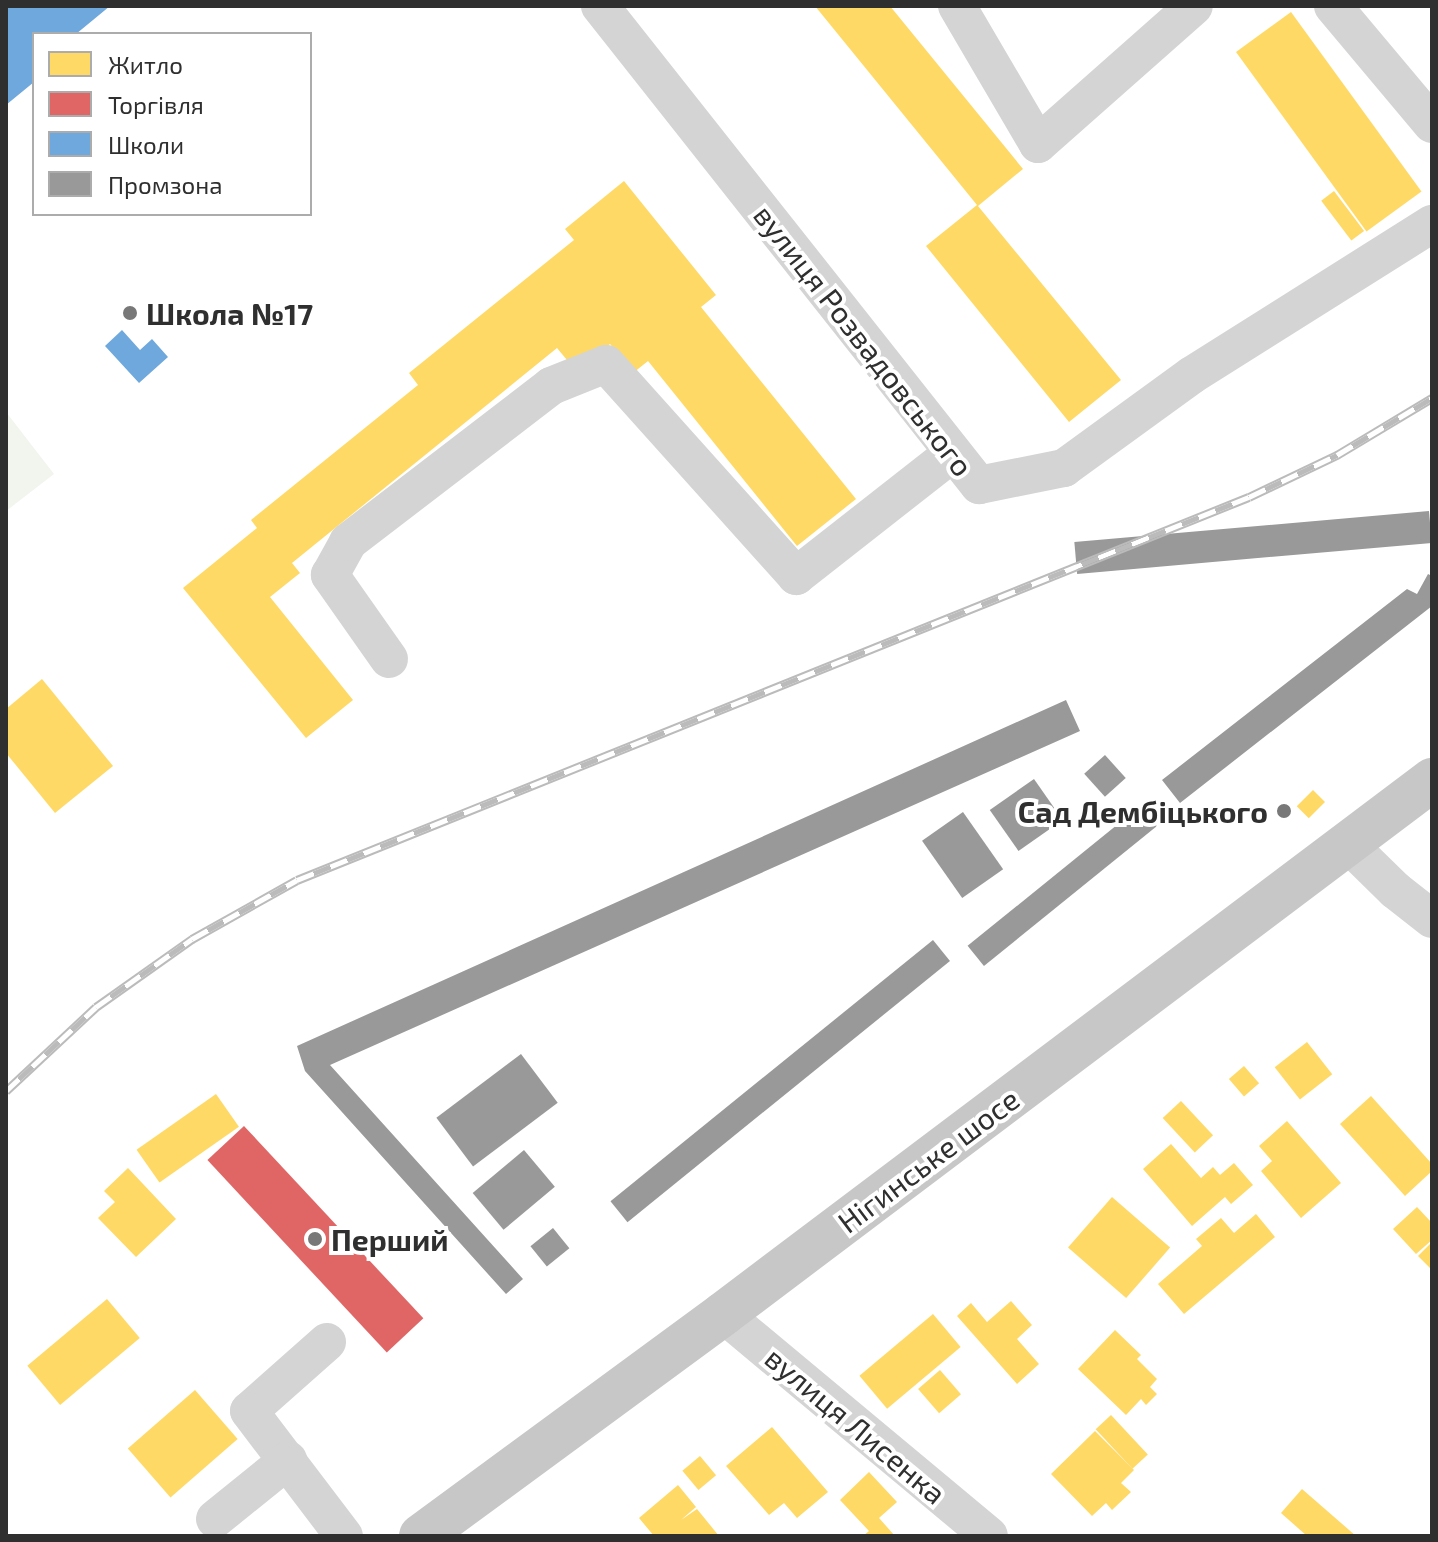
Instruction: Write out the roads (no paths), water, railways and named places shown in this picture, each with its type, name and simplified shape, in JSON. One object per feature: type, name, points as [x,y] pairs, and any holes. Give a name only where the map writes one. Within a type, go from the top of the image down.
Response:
[{"type":"main road","name":"Нігинське шосе","points":[[421,1536],[723,1314],[1432,780]]},
{"type":"street","points":[[957,6],[1038,144],[1194,6]]},
{"type":"street","points":[[1333,6],[1432,124]]},
{"type":"street","name":"вулиця Розвадовського","points":[[608,9],[979,485],[1064,468],[1192,375],[1432,224]]},
{"type":"street","points":[[389,659],[330,575],[348,542],[551,386],[606,364],[796,576],[953,453]]},
{"type":"street","points":[[1348,844],[1395,890],[1432,919]]},
{"type":"street","name":"вулиця Лисенка","points":[[723,1314],[989,1536]]},
{"type":"street","points":[[327,1342],[249,1411],[344,1536]]},
{"type":"street","points":[[215,1519],[288,1460]]},
{"type":"railway","points":[[6,1091],[96,1007],[192,939],[297,880],[1249,497],[1337,455],[1432,398]]},
{"type":"place","name":"Школа №17","points":[[130,313]]},
{"type":"place","name":"Сад Дембіцького","points":[[1284,811]]},
{"type":"place","name":"Перший","points":[[315,1239]]}]
